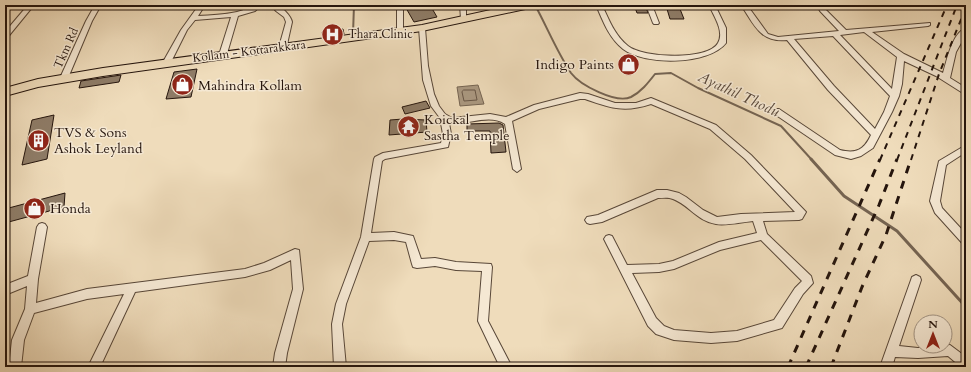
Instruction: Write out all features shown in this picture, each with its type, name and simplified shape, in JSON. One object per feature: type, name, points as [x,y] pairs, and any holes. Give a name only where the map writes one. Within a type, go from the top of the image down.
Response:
[{"type":"main road","name":"Kollam - Kottarakkara","points":[[5,92],[64,78],[167,62],[422,28],[530,5]]},
{"type":"street","points":[[5,36],[31,5]]},
{"type":"street","name":"Tkm Rd","points":[[64,78],[89,21],[98,5]]},
{"type":"street","points":[[167,62],[184,30],[202,5]]},
{"type":"street","points":[[193,18],[251,11],[258,5]]},
{"type":"street","points":[[274,5],[276,9],[287,15],[289,18],[283,47]]},
{"type":"street","points":[[400,5],[400,31]]},
{"type":"street","points":[[464,5],[464,19]]},
{"type":"street","points":[[599,5],[609,28],[625,48],[643,57],[659,58],[704,54],[717,50],[722,43],[723,34],[721,24],[712,5]]},
{"type":"street","points":[[649,5],[656,23]]},
{"type":"street","points":[[744,5],[766,35],[777,39],[928,24]]},
{"type":"street","points":[[820,5],[822,10],[844,32]]},
{"type":"street","points":[[223,55],[235,14]]},
{"type":"street","points":[[340,367],[337,324],[342,304],[366,237],[379,157],[445,144],[447,134],[444,119],[433,104],[428,86],[422,28]]},
{"type":"street","points":[[865,30],[901,56],[946,78],[966,92]]},
{"type":"street","points":[[946,78],[952,55],[963,38],[966,30]]},
{"type":"street","points":[[834,33],[895,96]]},
{"type":"street","points":[[789,38],[809,64],[839,98],[876,135]]},
{"type":"street","points":[[776,111],[838,153],[851,156],[863,151],[870,146],[895,96],[901,56]]},
{"type":"street","points":[[444,119],[451,121],[495,117],[507,120],[537,107],[580,96],[585,96],[615,106],[636,106],[651,101],[655,102],[713,128],[748,157],[801,212],[799,216],[740,218],[715,221],[706,217],[678,196],[667,193],[657,194],[599,219],[590,220]]},
{"type":"street","points":[[507,120],[509,123],[517,169]]},
{"type":"street","points":[[966,148],[942,163],[935,201],[938,210],[966,241]]},
{"type":"street","points":[[610,239],[652,322],[660,330],[683,337],[737,336],[778,324],[799,291],[808,284],[807,278],[764,236],[757,218]]},
{"type":"street","points":[[15,367],[18,340],[30,309],[33,279],[42,228]]},
{"type":"street","points":[[366,237],[394,236],[410,239],[417,264],[435,262],[456,266],[487,267],[483,320],[506,367]]},
{"type":"street","points":[[625,269],[659,268],[674,265],[718,246],[764,236]]},
{"type":"street","points":[[30,309],[87,294],[245,273],[266,267],[295,253],[298,289],[281,353],[279,367]]},
{"type":"street","points":[[5,290],[33,279]]},
{"type":"street","points":[[886,367],[916,280]]},
{"type":"street","points":[[94,367],[132,288]]},
{"type":"street","points":[[892,351],[918,353],[950,350],[966,364]]},
{"type":"water","points":[[478,85],[484,104],[460,106],[457,87]]},
{"type":"building","points":[[430,5],[437,17],[414,22],[406,8]]},
{"type":"building","points":[[634,5],[645,5],[648,13],[637,13]]},
{"type":"building","points":[[667,9],[680,9],[684,19],[670,19]]},
{"type":"building","name":"Thara Clinic","points":[[343,29],[344,34],[323,37],[322,32]]},
{"type":"building","name":"Mahindra Kollam","points":[[197,69],[191,97],[166,99],[174,72]]},
{"type":"building","points":[[121,75],[119,82],[79,88],[81,81]]},
{"type":"building","points":[[426,101],[430,108],[405,114],[402,107]]},
{"type":"building","name":"TVS & Sons Ashok Leyland","points":[[54,115],[47,159],[22,165],[32,120]]},
{"type":"building","name":"Koickal Sastha Temple","points":[[390,120],[426,120],[427,132],[389,135]]},
{"type":"building","points":[[499,123],[503,125],[506,152],[491,153],[490,131],[467,131],[467,124]]},
{"type":"building","name":"Honda","points":[[65,193],[64,207],[5,223],[5,209]]},
{"type":"waterway","points":[[353,34],[354,5]]},
{"type":"waterway","name":"Ayathil Thodu","points":[[535,5],[571,73],[590,88],[608,96],[617,98],[631,97],[638,93],[655,74],[671,73],[698,88],[781,126],[812,160]]},
{"type":"waterway","name":"Ayathil Thodu","points":[[811,159],[844,196],[897,231],[966,307]]},
{"type":"railway","points":[[880,160],[947,5]]},
{"type":"railway","points":[[897,160],[957,5]]},
{"type":"railway","points":[[911,160],[939,74],[966,7]]},
{"type":"railway","points":[[788,367],[880,159]]},
{"type":"railway","points":[[806,367],[879,205],[897,159]]},
{"type":"railway","points":[[831,367],[862,287],[886,235],[911,159]]},
{"type":"place","name":"Thara Clinic","points":[[333,34]]},
{"type":"place","name":"Indigo Paints","points":[[629,64]]},
{"type":"place","name":"Mahindra Kollam","points":[[182,85]]},
{"type":"place","name":"Koickal Sastha Temple","points":[[408,127]]},
{"type":"place","name":"TVS & Sons Ashok Leyland","points":[[39,140]]},
{"type":"place","name":"Honda","points":[[35,208]]}]
